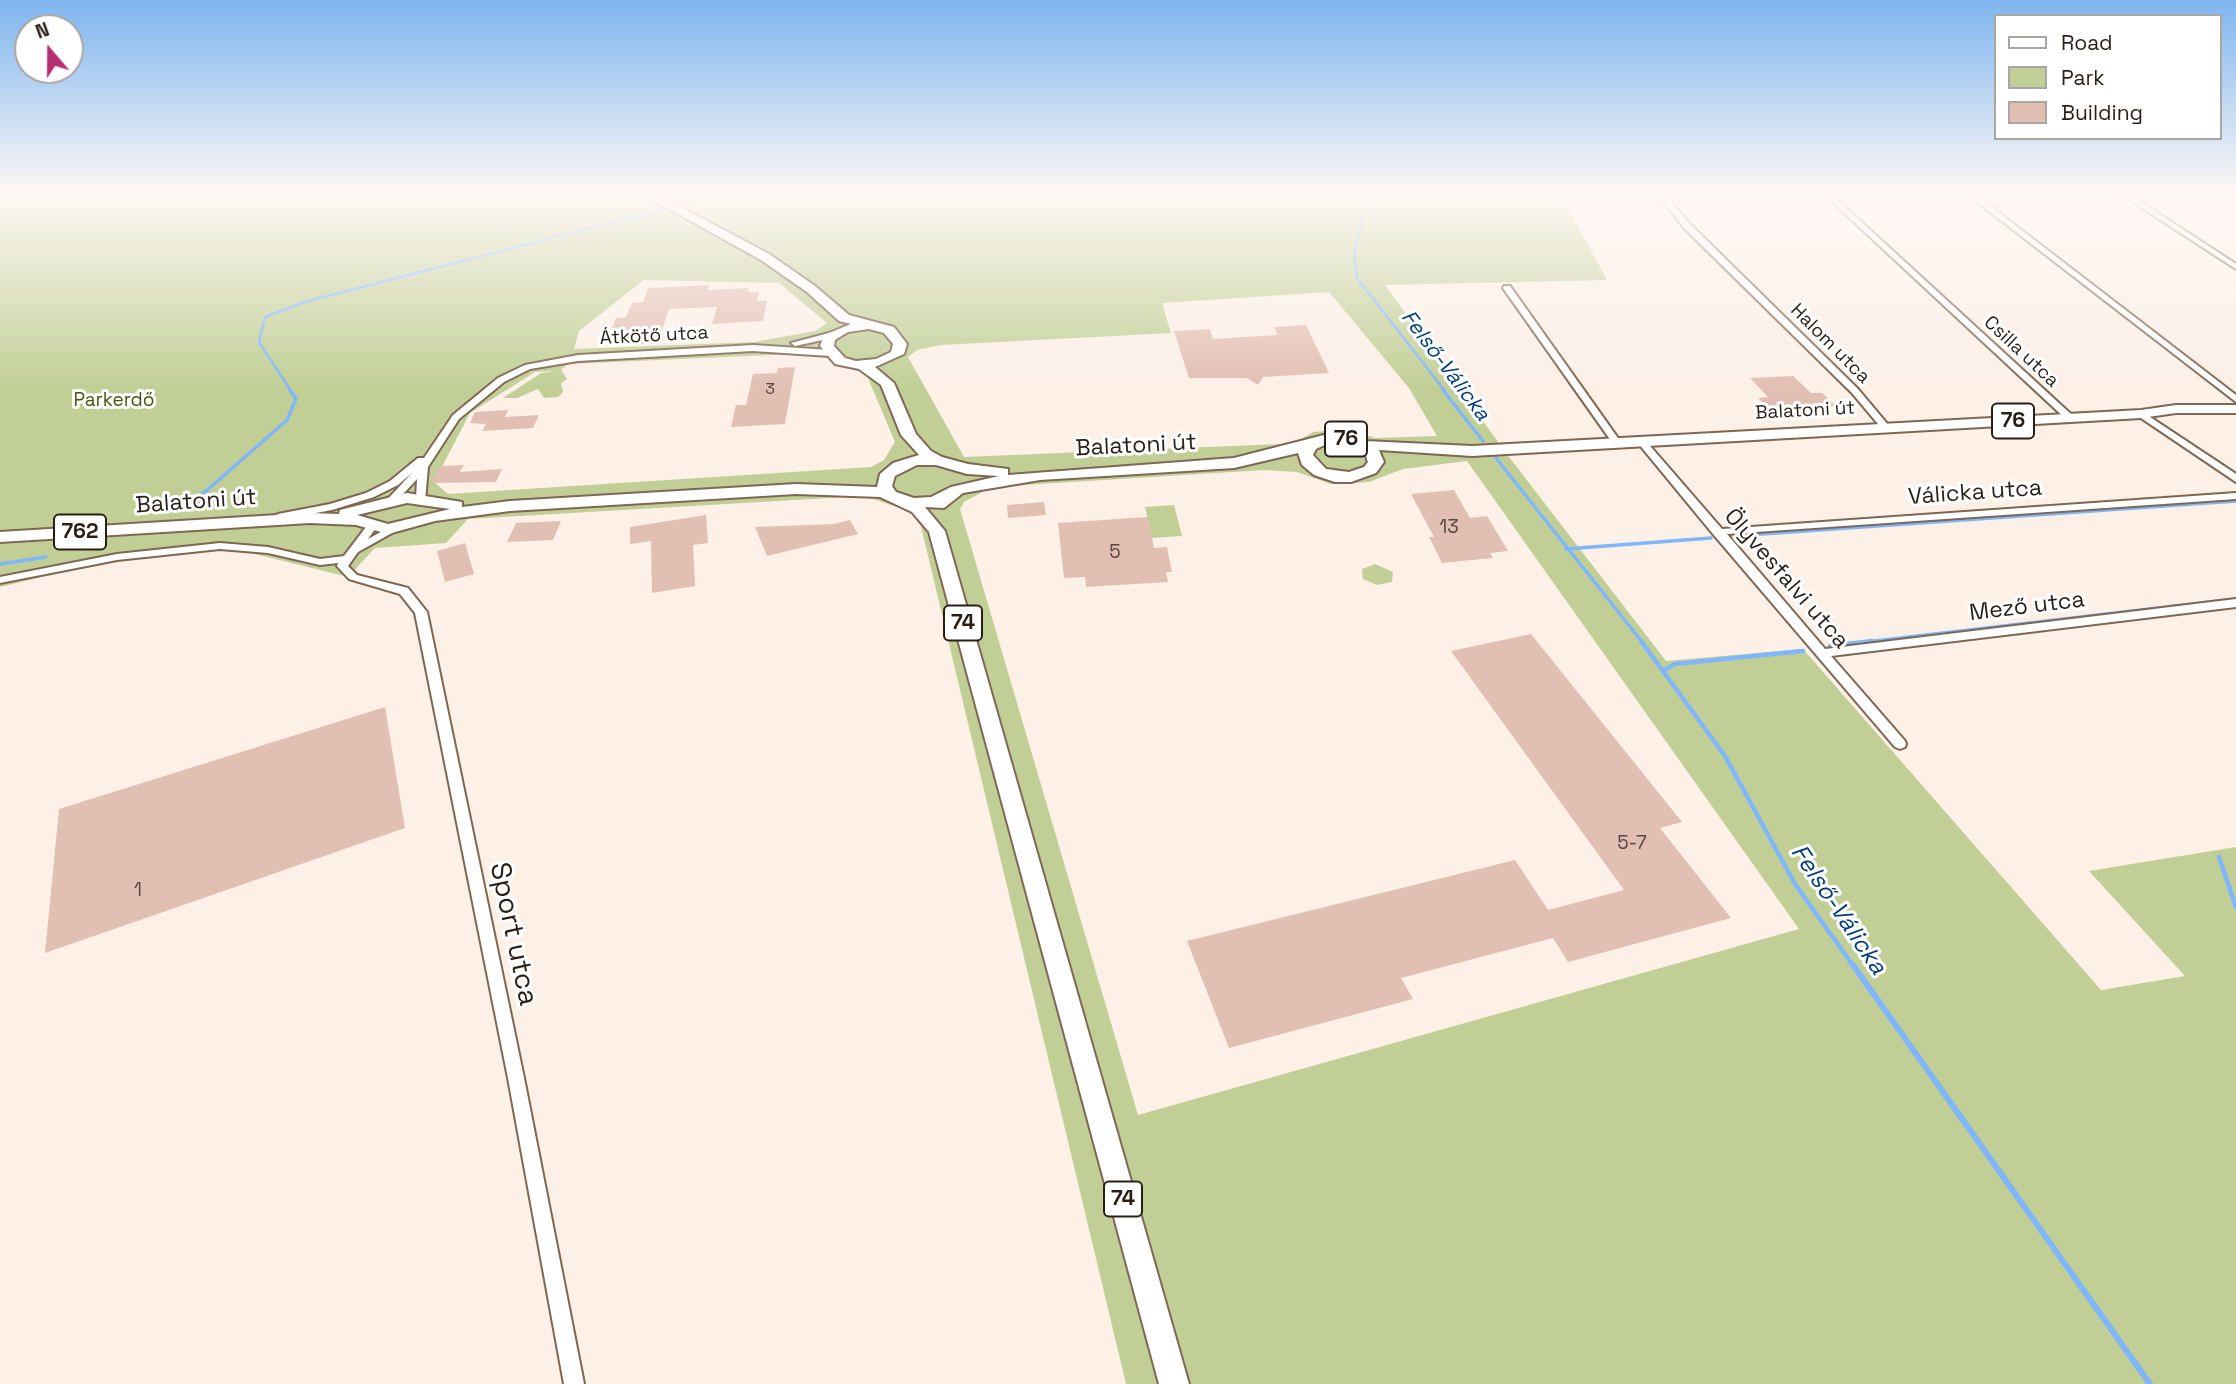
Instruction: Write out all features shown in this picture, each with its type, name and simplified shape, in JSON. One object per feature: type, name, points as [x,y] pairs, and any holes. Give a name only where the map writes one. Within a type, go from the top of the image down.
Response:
[{"type":"main road","points":[[769,260],[811,289],[844,318],[883,328],[897,337],[901,346],[887,368],[887,383],[909,435],[926,454],[962,474],[962,482],[943,504],[937,531]]},
{"type":"main road","points":[[832,310],[835,333],[827,346],[839,361],[863,365],[891,358]]},
{"type":"main road","points":[[835,333],[868,325]]},
{"type":"main road","points":[[863,365],[887,383]]},
{"type":"main road","name":"Balatoni út","points":[[2141,414],[2176,409],[2236,410]]},
{"type":"main road","name":"Balatoni út","points":[[1374,466],[1472,451],[1641,441],[2141,414],[2236,416]]},
{"type":"main road","points":[[902,464],[909,435]]},
{"type":"main road","name":"76","points":[[1336,439],[1363,445],[1374,455],[1374,466],[1365,474],[1351,477],[1335,477],[1314,469],[1305,455],[1310,446],[1336,439]]},
{"type":"main road","name":"Balatoni út","points":[[1363,445],[1472,451]]},
{"type":"main road","name":"Balatoni út","points":[[1234,464],[1310,446]]},
{"type":"main road","points":[[899,500],[884,486],[888,474],[902,464],[944,462]]},
{"type":"main road","name":"76","points":[[944,462],[978,470],[1040,475]]},
{"type":"main road","name":"Balatoni út","points":[[1040,475],[1234,464],[1314,469]]},
{"type":"main road","name":"Balatoni út","points":[[796,489],[888,474]]},
{"type":"main road","name":"76","points":[[954,492],[1040,475]]},
{"type":"main road","name":"Balatoni út","points":[[310,518],[386,503],[423,507],[510,506],[796,489],[870,491],[899,500],[927,503],[954,492]]},
{"type":"main road","name":"74","points":[[899,500],[918,509],[937,531],[1174,1384]]},
{"type":"main road","points":[[372,523],[372,514],[386,503]]},
{"type":"main road","name":"Balatoni út","points":[[0,537],[310,518],[372,523],[396,528],[423,507]]},
{"type":"street","name":"Halom utca","points":[[1721,260],[1856,391],[1886,428]]},
{"type":"street","name":"Csilla utca","points":[[1898,260],[2070,418]]},
{"type":"street","points":[[2055,260],[2236,399]]},
{"type":"street","points":[[1507,288],[1617,443]]},
{"type":"street","name":"Átkötő utca","points":[[754,348],[835,333]]},
{"type":"street","name":"Átkötő utca","points":[[432,451],[456,417],[502,380],[528,367],[556,360],[754,348],[830,352]]},
{"type":"street","points":[[2141,414],[2236,479]]},
{"type":"street","name":"Ölyvesfalvi utca","points":[[1641,441],[1900,744]]},
{"type":"street","points":[[386,503],[423,467],[432,451]]},
{"type":"street","points":[[258,520],[332,507],[370,495],[394,483],[432,451]]},
{"type":"street","points":[[423,467],[423,507]]},
{"type":"street","name":"Válicka utca","points":[[1717,532],[2236,496]]},
{"type":"street","points":[[351,554],[372,523]]},
{"type":"street","points":[[0,580],[117,557],[220,546],[259,548],[320,562],[351,554],[396,528]]},
{"type":"street","name":"Sport utca","points":[[351,554],[342,566],[345,571],[404,591],[421,612],[519,1091],[574,1384]]},
{"type":"street","name":"Mező utca","points":[[1823,653],[2236,603]]},
{"type":"green space","name":"Parkerdő","points":[[0,260],[1596,260],[1607,280],[1385,285],[1506,453],[1666,661],[1803,649],[2101,990],[2185,976],[2089,871],[2236,847],[2236,1384],[1126,1384],[918,514],[864,496],[468,519],[446,543],[375,548],[348,577],[231,548],[182,550],[91,565],[0,587]],"holes":[[[644,280],[779,283],[827,323],[815,331],[754,342],[574,349],[579,331]],[[1329,292],[1409,388],[1437,436],[1375,438],[1350,429],[1313,432],[1298,441],[1281,444],[964,457],[908,357],[917,350],[941,345],[1171,333],[1162,303]],[[816,353],[846,368],[865,371],[895,442],[884,460],[871,467],[448,494],[434,482],[470,413],[535,372],[556,371],[541,373],[503,398],[517,398],[538,389],[544,398],[558,397],[563,392],[561,383],[567,379],[561,370],[568,364]],[[1467,461],[1799,929],[1138,1115],[960,509],[964,502],[992,487],[1264,470],[1297,472],[1331,484],[1369,482],[1403,469]]]},
{"type":"green space","points":[[1174,505],[1182,536],[1152,538],[1145,507]]},
{"type":"green space","points":[[1375,564],[1393,572],[1392,582],[1377,585],[1363,579],[1362,569]]},
{"type":"building","points":[[709,285],[708,290],[749,288],[748,292],[759,292],[757,301],[767,301],[763,321],[712,324],[717,307],[669,309],[657,344],[606,344],[616,318],[626,317],[632,303],[643,302],[648,288]]},
{"type":"building","points":[[1306,325],[1329,373],[1263,377],[1258,385],[1247,378],[1189,378],[1174,331],[1210,329],[1213,339],[1278,335],[1274,327]]},
{"type":"building","points":[[795,367],[785,424],[731,427],[736,405],[746,405],[753,374],[777,373],[778,368]]},
{"type":"building","points":[[1793,376],[1811,393],[1822,393],[1836,406],[1770,411],[1758,398],[1768,397],[1750,378]]},
{"type":"building","points":[[508,410],[505,417],[539,415],[533,428],[482,431],[486,424],[470,423],[475,412]]},
{"type":"building","points":[[464,465],[460,472],[502,469],[496,482],[431,483],[440,466]]},
{"type":"building","points":[[1454,490],[1470,518],[1487,516],[1508,551],[1490,553],[1493,558],[1442,563],[1429,537],[1434,537],[1411,494]]},
{"type":"building","points":[[1044,502],[1046,515],[1008,518],[1007,505]]},
{"type":"building","points":[[706,515],[708,543],[693,545],[695,586],[652,593],[651,541],[630,544],[630,527]]},
{"type":"building","points":[[1148,517],[1154,548],[1167,547],[1172,572],[1166,572],[1168,582],[1086,587],[1085,577],[1064,578],[1058,523]]},
{"type":"building","points":[[850,520],[858,534],[767,556],[755,527],[834,524]]},
{"type":"building","points":[[561,521],[553,540],[507,542],[516,523]]},
{"type":"building","points":[[465,543],[474,574],[445,582],[437,551]]},
{"type":"building","points":[[1531,634],[1682,822],[1660,828],[1731,918],[1568,962],[1553,938],[1401,978],[1413,999],[1229,1048],[1187,941],[1515,860],[1548,910],[1624,890],[1451,651]]},
{"type":"building","points":[[385,707],[405,828],[45,953],[59,809]]},
{"type":"waterway","points":[[291,391],[259,342],[265,317],[308,301],[468,260]]},
{"type":"waterway","name":"Felső-Válicka","points":[[1355,260],[1357,278],[1445,391]]},
{"type":"waterway","points":[[180,504],[205,492],[287,420],[296,399],[290,390]]},
{"type":"waterway","name":"Felső-Válicka","points":[[1443,390],[1483,441]]},
{"type":"waterway","name":"Felső-Válicka","points":[[1496,458],[1568,549]]},
{"type":"waterway","points":[[1734,536],[2236,501]]},
{"type":"waterway","points":[[1568,549],[1711,538]]},
{"type":"waterway","name":"Felső-Válicka","points":[[1568,549],[1643,643]]},
{"type":"waterway","points":[[0,564],[46,557]]},
{"type":"waterway","points":[[1857,643],[2236,599]]},
{"type":"waterway","name":"Felső-Válicka","points":[[1641,641],[1725,756],[1795,884],[1854,967]]},
{"type":"waterway","points":[[1830,646],[1872,641]]},
{"type":"waterway","points":[[1664,670],[1675,664],[1803,651]]},
{"type":"waterway","points":[[2219,857],[2236,907]]},
{"type":"waterway","name":"Felső-Válicka","points":[[1853,965],[2150,1384]]}]
